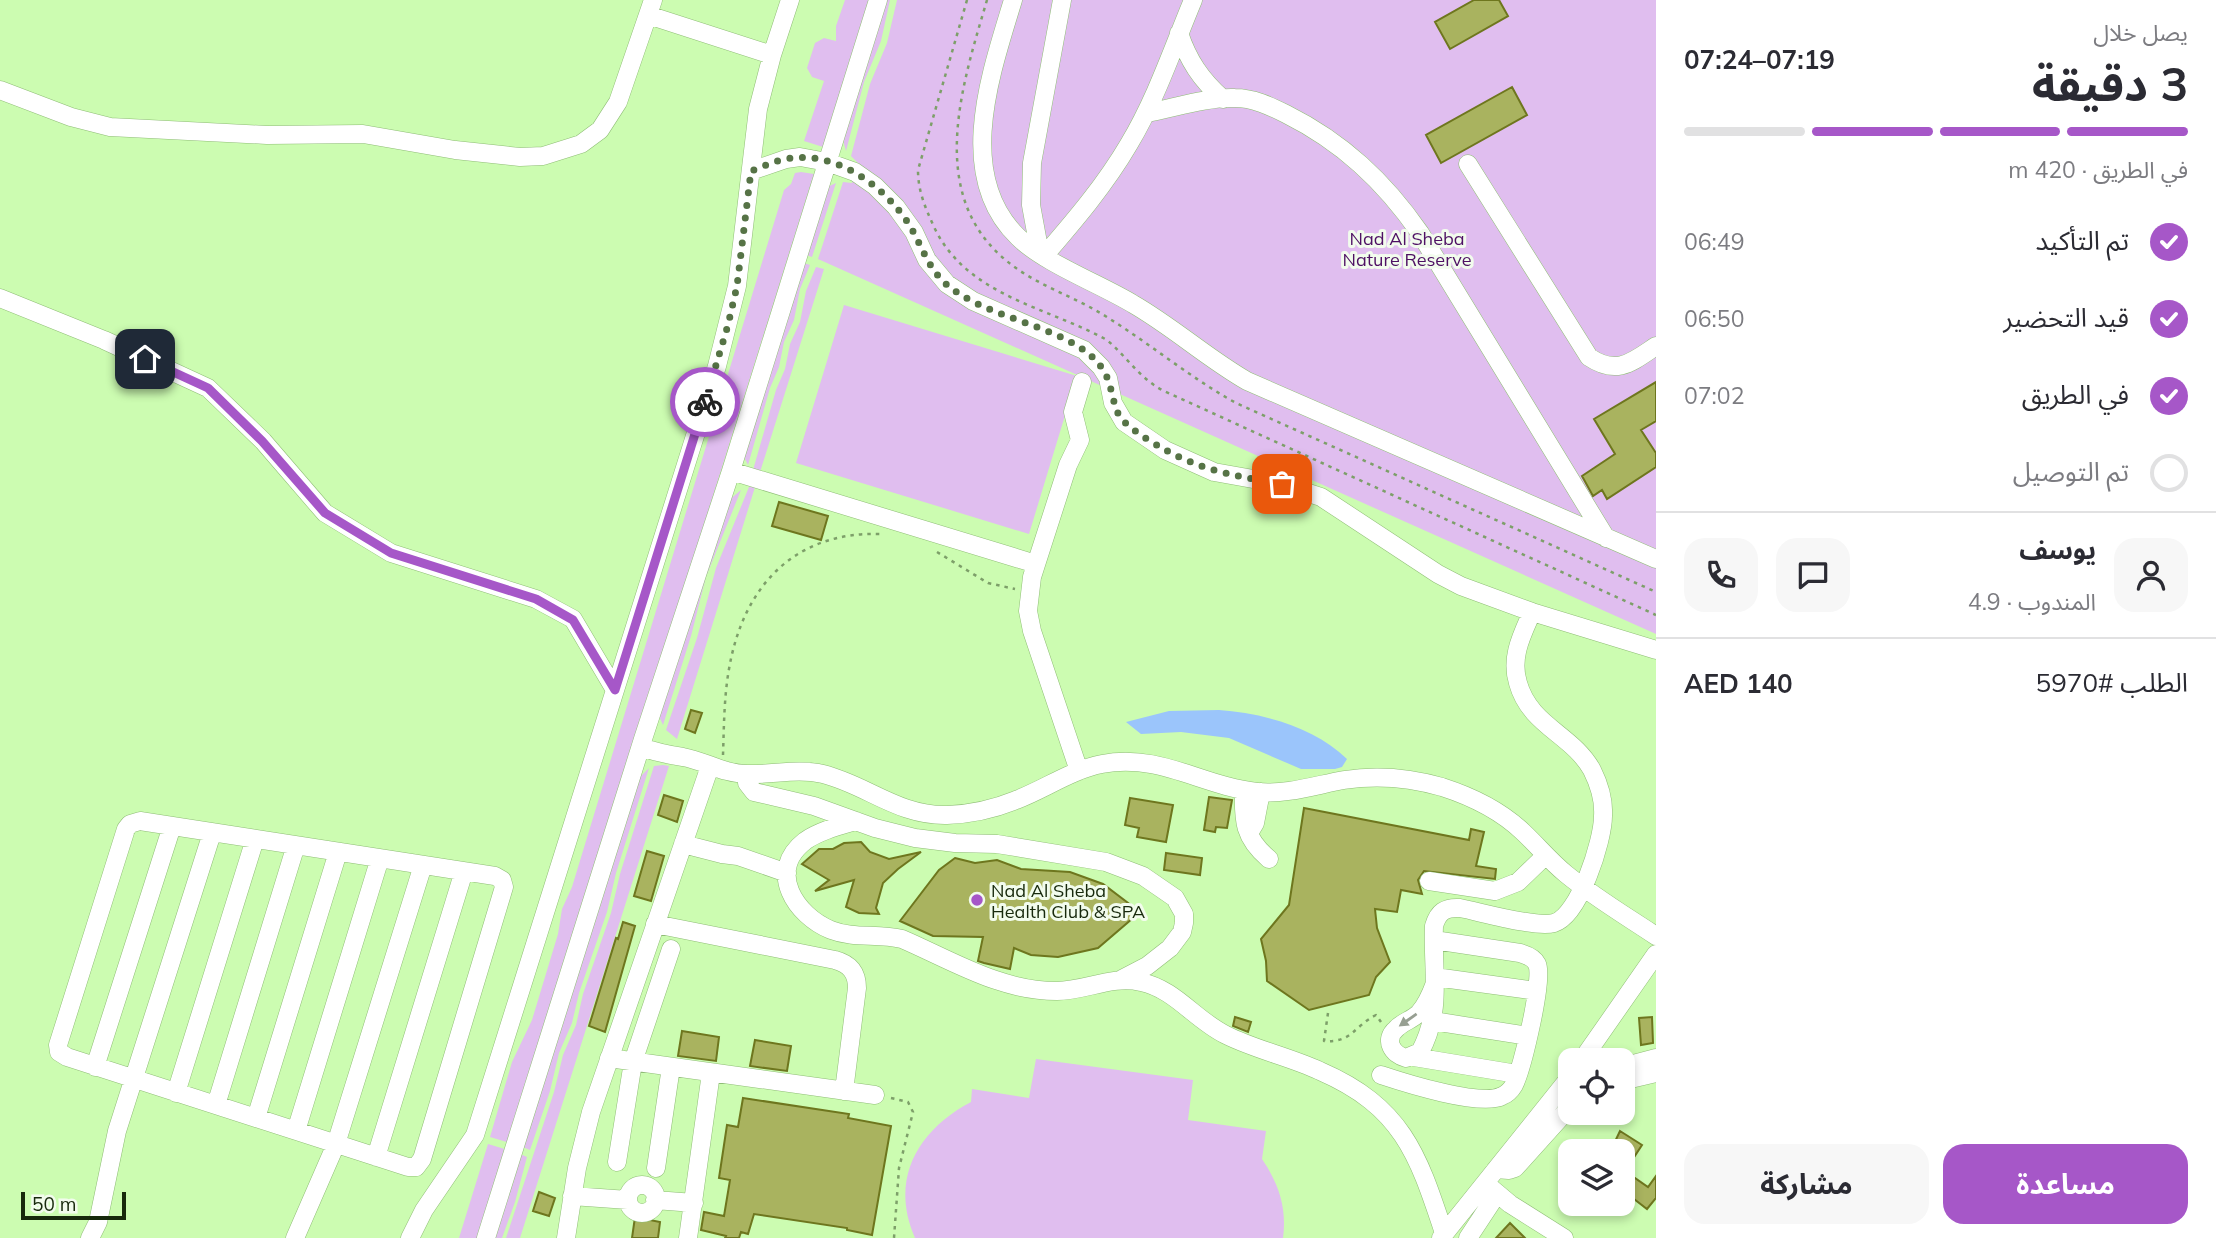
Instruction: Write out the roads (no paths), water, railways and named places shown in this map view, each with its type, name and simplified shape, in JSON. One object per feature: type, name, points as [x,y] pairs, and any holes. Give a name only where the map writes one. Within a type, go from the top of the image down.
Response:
[{"type":"street","points":[[410,1238],[424,1210],[475,1135],[728,325],[737,286],[758,109],[790,0]]},
{"type":"street","points":[[486,1238],[878,0]]},
{"type":"street","points":[[1013,0],[996,55],[982,141],[983,168],[989,194],[1001,218],[1018,238],[1042,255],[1136,306],[1247,382],[1656,559]]},
{"type":"street","points":[[1042,255],[1031,205],[1032,163],[1062,0]]},
{"type":"street","points":[[1042,255],[1114,169],[1146,113],[1193,0]]},
{"type":"street","points":[[0,90],[71,117],[110,127],[267,135],[363,134],[455,150],[520,157],[543,156],[581,144],[600,130],[618,102],[651,7],[772,55]]},
{"type":"street","points":[[1179,33],[1200,76],[1223,99]]},
{"type":"street","points":[[1146,113],[1223,99],[1236,98],[1261,103],[1303,123],[1356,159],[1380,181],[1420,233],[1606,538]]},
{"type":"street","points":[[751,171],[800,157],[864,178],[901,213],[914,232],[927,260],[947,284],[973,301],[1073,344],[1094,358],[1108,378],[1118,413],[1124,422],[1164,450],[1214,472],[1282,484],[1321,497],[1438,575],[1485,596],[1656,650]]},
{"type":"street","points":[[1468,164],[1589,357],[1608,366],[1618,367],[1628,364],[1656,346]]},
{"type":"street","points":[[0,298],[104,340],[208,388],[262,441],[325,513],[391,553],[536,599],[573,620],[615,690]]},
{"type":"street","points":[[1079,771],[1032,631],[1028,611],[1029,592],[1036,564],[1068,465],[1080,440],[1073,412],[1082,383]]},
{"type":"street","points":[[731,471],[1036,564]]},
{"type":"street","points":[[1414,1057],[1424,1045],[1435,1009],[1434,940],[1437,917],[1451,908],[1534,923],[1552,923],[1568,914],[1582,887],[1602,831],[1602,799],[1592,770],[1583,757],[1532,712],[1522,697],[1515,662],[1518,644],[1532,612]]},
{"type":"street","points":[[642,743],[672,757],[682,757],[716,768],[748,774],[789,771],[824,775],[899,807],[921,813],[945,815],[993,808],[1017,800],[1079,771],[1125,761],[1171,767],[1253,791],[1297,789],[1346,780],[1409,780],[1470,798],[1497,813],[1523,832],[1545,856],[1582,887],[1656,936]]},
{"type":"street","points":[[566,1238],[583,1140],[608,1058],[685,838],[716,768]]},
{"type":"street","points":[[748,774],[747,782],[754,792],[814,806],[915,838],[997,844],[1106,862],[1125,868],[1159,886],[1181,905],[1185,923],[1182,932],[1170,948],[1147,966],[1122,980]]},
{"type":"street","points":[[1253,791],[1243,822],[1254,845],[1269,859]]},
{"type":"street","points":[[137,821],[212,832],[498,877],[504,885],[422,1159],[416,1167],[411,1168],[176,1093],[64,1056],[59,1052],[58,1045],[126,829],[137,821]]},
{"type":"street","points":[[856,821],[807,840],[790,860],[787,886],[800,909],[822,926],[848,935],[902,939],[988,979],[1023,988],[1068,990],[1122,980],[1146,983],[1168,993],[1223,1034],[1321,1071],[1360,1092],[1378,1106],[1407,1140],[1418,1160],[1443,1236],[1491,1189]]},
{"type":"street","points":[[95,1066],[172,826]]},
{"type":"street","points":[[90,1238],[98,1222],[111,1157],[134,1079],[212,832]]},
{"type":"street","points":[[685,838],[722,854],[738,856],[787,873]]},
{"type":"street","points":[[176,1093],[255,839]]},
{"type":"street","points":[[216,1105],[296,845]]},
{"type":"street","points":[[256,1118],[338,852]]},
{"type":"street","points":[[1429,881],[1495,891],[1518,882],[1545,856]]},
{"type":"street","points":[[296,1131],[380,858]]},
{"type":"street","points":[[295,1238],[336,1144],[423,865]]},
{"type":"street","points":[[376,1157],[464,872]]},
{"type":"street","points":[[655,924],[835,960],[850,966],[857,980],[857,988],[844,1091]]},
{"type":"street","points":[[1381,1075],[1433,1091],[1494,1099],[1510,1091],[1517,1074],[1537,992],[1539,971],[1533,959],[1527,955],[1434,940]]},
{"type":"street","points":[[1168,993],[1163,970],[1170,948]]},
{"type":"street","points":[[617,1162],[633,1062],[671,949]]},
{"type":"street","points":[[1590,1048],[1656,954]]},
{"type":"street","points":[[1435,980],[1537,992]]},
{"type":"street","points":[[1435,980],[1426,1003],[1419,1012],[1395,1029],[1390,1044],[1393,1051],[1406,1058],[1414,1057],[1517,1074]]},
{"type":"street","points":[[1433,1021],[1528,1036]]},
{"type":"street","points":[[608,1058],[875,1095]]},
{"type":"street","points":[[1635,1064],[1656,1058]]},
{"type":"street","points":[[656,1168],[671,1068]]},
{"type":"street","points":[[688,1238],[711,1073]]},
{"type":"street","points":[[1635,1078],[1656,1073]]},
{"type":"street","points":[[1468,1238],[1491,1189],[1496,1169],[1558,1092]]},
{"type":"street","points":[[1496,1169],[1515,1168],[1558,1120]]},
{"type":"street","points":[[572,1196],[628,1200],[632,1189],[645,1186],[650,1188],[655,1200],[694,1203]]},
{"type":"street","points":[[1491,1189],[1564,1238]]},
{"type":"water","points":[[1219,710],[1270,718],[1304,730],[1320,738],[1347,759],[1342,767],[1335,769],[1301,769],[1229,738],[1181,732],[1141,734],[1126,722],[1169,711]]},
{"type":"place","name":"Nad Al Sheba Health Club & SPA","points":[[977,900]]},
{"type":"park label","name":"Nad Al Sheba Nature Reserve","points":[[1407,248]]}]
